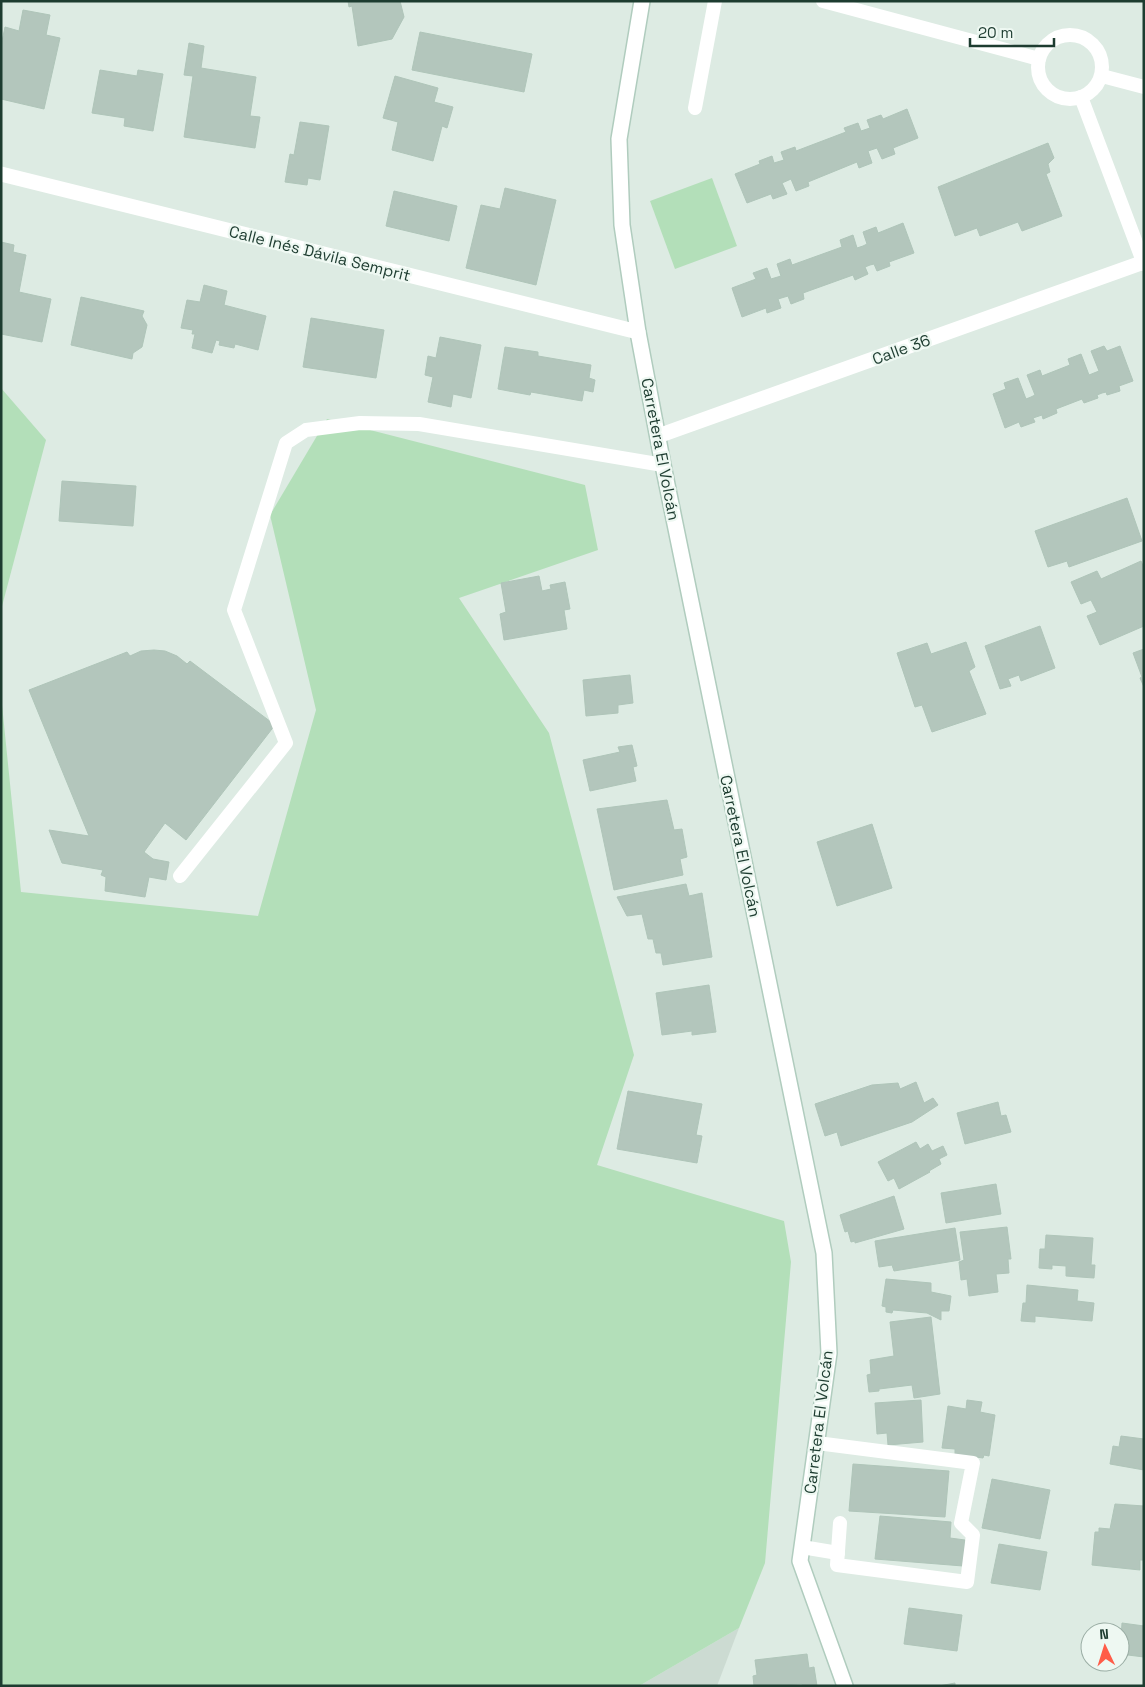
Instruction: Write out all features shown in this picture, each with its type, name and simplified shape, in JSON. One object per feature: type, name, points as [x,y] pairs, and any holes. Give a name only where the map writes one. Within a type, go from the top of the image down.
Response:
[{"type":"street","name":"Carretera El Volcán","points":[[642,1],[619,139],[622,225],[638,332],[663,464],[824,1252],[828,1353],[800,1561],[845,1686]]},
{"type":"street","name":"Calle Inés Dávila Semprit","points":[[1,174],[638,332]]},
{"type":"street","name":"Calle 36","points":[[658,436],[1144,263]]},
{"type":"lane","points":[[695,108],[715,1]]},
{"type":"lane","points":[[823,1],[1039,59]]},
{"type":"lane","points":[[1066,36],[1079,36],[1090,42],[1098,52],[1102,64],[1102,76],[1096,87],[1086,95],[1074,100],[1062,98],[1050,93],[1042,83],[1038,71],[1039,59],[1045,48],[1054,39],[1066,36]]},
{"type":"lane","points":[[1102,76],[1144,87]]},
{"type":"lane","points":[[1081,97],[1144,263]]},
{"type":"lane","points":[[180,876],[286,743],[234,610],[286,443],[306,430],[360,423],[420,424],[663,464]]},
{"type":"lane","points":[[817,1443],[973,1463],[961,1523],[973,1534],[967,1582],[837,1564],[840,1523]]},
{"type":"lane","points":[[802,1547],[838,1553]]},
{"type":"shaded area","points":[[739,1628],[717,1686],[639,1686]]},
{"type":"green space","points":[[712,178],[737,246],[675,269],[650,201]]},
{"type":"green space","points":[[1,388],[46,440],[1,610]]},
{"type":"green space","points":[[327,419],[585,485],[598,550],[459,598],[549,733],[634,1055],[597,1165],[784,1221],[791,1262],[765,1563],[739,1628],[639,1686],[1,1686],[1,695],[21,892],[258,916],[316,710],[270,515]]},
{"type":"building","points":[[348,1],[400,1],[404,17],[392,39],[358,46],[352,6],[349,7]]},
{"type":"building","points":[[23,10],[50,15],[46,35],[60,38],[44,109],[1,99],[1,46],[5,27],[19,31]]},
{"type":"building","points":[[420,32],[532,54],[524,92],[412,70]]},
{"type":"building","points":[[189,43],[204,46],[201,68],[256,77],[250,116],[260,117],[255,148],[184,137],[193,76],[184,75]]},
{"type":"building","points":[[100,70],[137,76],[138,70],[163,74],[153,131],[124,126],[125,118],[92,113]]},
{"type":"building","points":[[395,76],[438,88],[434,102],[453,107],[447,128],[442,126],[433,161],[392,150],[398,122],[383,118]]},
{"type":"building","points":[[907,109],[918,138],[893,148],[895,154],[882,159],[877,148],[868,151],[872,163],[859,168],[857,162],[808,182],[809,186],[796,191],[791,179],[782,183],[787,194],[773,199],[771,194],[747,203],[735,174],[760,164],[759,161],[772,156],[774,163],[784,160],[781,152],[795,147],[796,151],[846,132],[844,128],[858,123],[861,131],[870,128],[867,120],[881,115],[883,119]]},
{"type":"building","points":[[300,122],[329,126],[320,180],[308,178],[307,185],[285,182],[290,154],[294,155]]},
{"type":"building","points":[[1048,143],[1054,158],[1048,164],[1050,172],[1046,174],[1062,216],[1022,231],[1018,222],[980,236],[977,228],[955,236],[938,187]]},
{"type":"building","points":[[505,188],[556,200],[536,285],[466,268],[481,205],[500,209]]},
{"type":"building","points":[[394,191],[457,206],[449,241],[386,226]]},
{"type":"building","points":[[903,223],[914,253],[889,262],[890,266],[877,271],[874,264],[865,267],[868,274],[855,280],[853,275],[803,293],[804,299],[791,304],[788,296],[778,299],[781,308],[767,313],[766,308],[742,317],[732,288],[756,279],[753,273],[767,268],[771,279],[781,276],[777,264],[790,259],[792,265],[842,247],[840,240],[853,235],[857,248],[867,244],[863,232],[876,227],[878,233]]},
{"type":"building","points":[[1,242],[14,245],[13,252],[26,255],[19,292],[51,299],[42,342],[1,334]]},
{"type":"building","points":[[204,285],[227,291],[224,305],[266,316],[258,350],[235,344],[234,348],[219,345],[220,341],[216,340],[212,353],[192,348],[195,334],[192,334],[193,330],[181,328],[187,300],[200,302]]},
{"type":"building","points":[[81,297],[144,311],[142,316],[147,325],[142,347],[133,353],[132,359],[71,345]]},
{"type":"building","points":[[311,318],[384,330],[376,378],[303,367]]},
{"type":"building","points":[[440,337],[481,345],[471,398],[453,394],[451,407],[428,402],[433,377],[425,375],[428,356],[436,358]]},
{"type":"building","points":[[1104,346],[1107,351],[1120,346],[1133,381],[1119,386],[1120,391],[1107,395],[1106,392],[1102,393],[1097,395],[1098,398],[1084,403],[1082,399],[1056,409],[1057,413],[1043,419],[1042,415],[1033,418],[1035,422],[1021,427],[1019,422],[1005,428],[993,394],[1006,389],[1004,383],[1018,378],[1026,399],[1035,395],[1027,375],[1040,370],[1042,376],[1070,365],[1068,359],[1081,354],[1089,375],[1099,371],[1091,351]]},
{"type":"building","points":[[505,347],[538,352],[538,356],[591,365],[589,378],[595,380],[593,392],[584,390],[582,401],[531,392],[530,395],[498,389]]},
{"type":"building","points":[[62,481],[136,486],[133,526],[59,521]]},
{"type":"building","points":[[1127,498],[1142,541],[1069,567],[1067,561],[1048,567],[1035,531]]},
{"type":"building","points":[[1141,561],[1144,568],[1144,626],[1100,645],[1087,616],[1097,612],[1091,600],[1081,604],[1071,582],[1097,571],[1101,579]]},
{"type":"building","points":[[539,576],[542,591],[551,589],[550,585],[565,582],[570,609],[564,610],[567,629],[504,640],[500,614],[506,612],[501,583]]},
{"type":"building","points":[[1040,626],[1055,668],[1021,681],[1019,675],[1008,679],[1011,686],[1000,689],[985,646]]},
{"type":"building","points":[[966,642],[975,667],[969,671],[986,714],[932,732],[922,705],[915,707],[897,653],[927,643],[931,654]]},
{"type":"building","points":[[1144,649],[1144,687],[1133,653]]},
{"type":"building","points":[[141,651],[165,651],[177,656],[187,664],[190,661],[275,725],[186,840],[165,823],[144,852],[153,859],[169,862],[166,880],[149,877],[145,897],[105,891],[106,877],[101,875],[103,870],[62,863],[49,830],[89,836],[29,690],[127,652],[130,656]]},
{"type":"building","points":[[630,675],[633,703],[618,705],[618,713],[586,716],[583,680]]},
{"type":"building","points":[[632,745],[637,766],[633,767],[636,781],[590,791],[583,760],[620,752],[618,747]]},
{"type":"building","points":[[667,800],[674,830],[682,829],[687,857],[680,859],[683,875],[614,890],[597,809]]},
{"type":"building","points":[[872,824],[892,888],[837,906],[817,842]]},
{"type":"building","points":[[686,884],[689,896],[702,893],[712,957],[663,965],[661,953],[656,953],[653,939],[648,939],[642,914],[627,916],[617,897]]},
{"type":"building","points":[[709,985],[716,1032],[692,1035],[692,1031],[662,1035],[656,993]]},
{"type":"building","points":[[916,1082],[924,1103],[933,1098],[938,1105],[912,1122],[841,1146],[837,1132],[825,1136],[815,1104],[872,1085],[898,1083],[900,1089]]},
{"type":"building","points":[[628,1091],[702,1104],[696,1135],[702,1136],[697,1163],[617,1149]]},
{"type":"building","points":[[998,1102],[1001,1116],[1006,1115],[1011,1132],[965,1144],[957,1113]]},
{"type":"building","points":[[916,1142],[920,1149],[928,1144],[932,1151],[943,1146],[947,1155],[939,1159],[941,1164],[930,1172],[899,1189],[894,1178],[888,1181],[878,1162]]},
{"type":"building","points":[[996,1184],[1001,1214],[946,1223],[941,1193]]},
{"type":"building","points":[[894,1196],[904,1229],[855,1243],[855,1241],[851,1242],[848,1231],[845,1232],[840,1215]]},
{"type":"building","points":[[1007,1227],[1011,1259],[1008,1259],[1009,1273],[996,1274],[998,1292],[969,1296],[967,1279],[961,1280],[959,1262],[964,1260],[960,1232]]},
{"type":"building","points":[[955,1228],[960,1260],[894,1271],[892,1265],[879,1267],[875,1241]]},
{"type":"building","points":[[1046,1235],[1093,1238],[1091,1265],[1095,1265],[1094,1278],[1066,1276],[1066,1266],[1052,1265],[1052,1269],[1039,1268],[1040,1249],[1045,1249]]},
{"type":"building","points":[[886,1279],[931,1283],[931,1292],[951,1296],[949,1311],[941,1311],[941,1320],[927,1313],[893,1310],[892,1313],[886,1312],[886,1307],[882,1306]]},
{"type":"building","points":[[1027,1285],[1078,1290],[1077,1301],[1094,1303],[1092,1321],[1035,1316],[1035,1322],[1021,1321],[1023,1303],[1026,1303]]},
{"type":"building","points":[[931,1317],[940,1394],[914,1398],[912,1385],[869,1392],[867,1375],[871,1374],[870,1360],[894,1356],[890,1322]]},
{"type":"building","points":[[921,1400],[923,1442],[888,1445],[887,1433],[877,1434],[875,1403]]},
{"type":"building","points":[[967,1400],[982,1402],[980,1412],[995,1415],[989,1456],[984,1455],[983,1458],[955,1454],[955,1449],[942,1448],[948,1406],[966,1409]]},
{"type":"building","points":[[1121,1436],[1144,1439],[1144,1470],[1110,1464],[1113,1446],[1119,1447]]},
{"type":"building","points":[[853,1464],[949,1471],[945,1517],[849,1511]]},
{"type":"building","points":[[992,1479],[1050,1490],[1040,1539],[982,1528]]},
{"type":"building","points":[[1115,1504],[1144,1506],[1144,1560],[1140,1560],[1140,1570],[1092,1565],[1095,1532],[1099,1532],[1099,1528],[1110,1529]]},
{"type":"building","points":[[880,1516],[951,1522],[950,1538],[965,1540],[963,1566],[875,1559]]},
{"type":"building","points":[[999,1544],[1047,1552],[1040,1590],[991,1583]]},
{"type":"building","points":[[909,1608],[962,1615],[957,1651],[904,1644]]},
{"type":"building","points":[[1130,1624],[1144,1626],[1144,1657],[1130,1655]]},
{"type":"building","points":[[807,1654],[809,1668],[814,1667],[817,1686],[803,1686],[802,1684],[754,1686],[753,1676],[757,1675],[755,1660]]},
{"type":"building","points":[[955,1683],[955,1686],[939,1686]]}]
